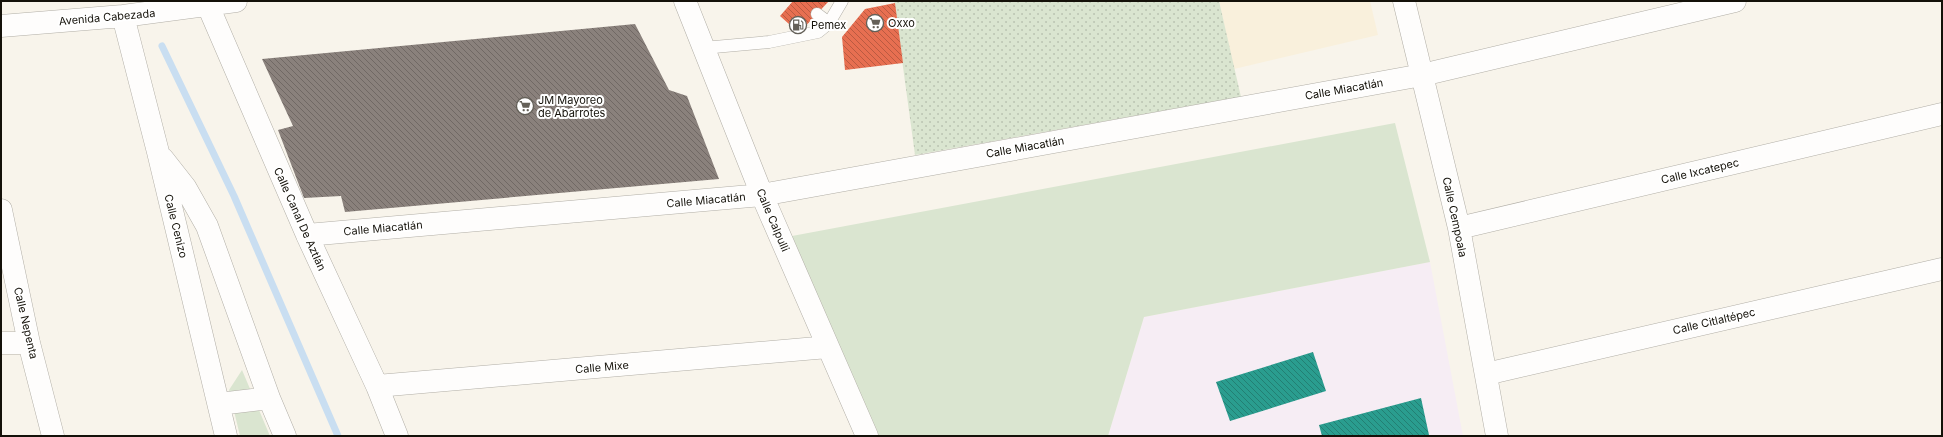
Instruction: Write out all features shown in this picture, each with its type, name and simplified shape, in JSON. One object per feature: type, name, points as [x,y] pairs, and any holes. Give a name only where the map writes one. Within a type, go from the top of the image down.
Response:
[{"type":"street","name":"Avenida Cabezada","points":[[1,26],[123,16],[206,3],[236,1]]},
{"type":"street","name":"Calle Calpulli","points":[[685,1],[702,48],[762,195],[867,436]]},
{"type":"street","name":"Calle Cempoala","points":[[1404,1],[1459,228],[1497,436]]},
{"type":"street","name":"Calle Miacatlán","points":[[307,235],[762,195],[1422,74],[1706,4],[1735,1]]},
{"type":"street","name":"Calle Canal De Aztlán","points":[[206,3],[307,235],[377,386],[397,436]]},
{"type":"street","name":"Calle Cenizo","points":[[123,16],[158,152],[226,436]]},
{"type":"street","name":"Calle Ixcatepec","points":[[1459,228],[1942,114]]},
{"type":"street","points":[[158,152],[185,187],[206,226],[269,398],[285,436]]},
{"type":"street","name":"Calle Nepenta","points":[[1,210],[29,343],[53,436]]},
{"type":"street","name":"Calle Citlaltépec","points":[[1486,374],[1942,269]]},
{"type":"street","points":[[1,343],[29,343]]},
{"type":"street","name":"Calle Mixe","points":[[377,386],[828,347]]},
{"type":"street","points":[[219,404],[269,398]]},
{"type":"lane","points":[[702,48],[770,42],[818,32],[829,23],[842,1]]},
{"type":"lane","points":[[817,14],[829,23]]},
{"type":"shaded area","points":[[1219,1],[1370,1],[1378,35],[1234,69]]},
{"type":"shaded area","points":[[1430,262],[1463,436],[1108,436],[1144,317]]},
{"type":"green space","points":[[894,1],[1219,1],[1241,97],[915,155]]},
{"type":"green space","points":[[1395,123],[1430,262],[1144,317],[1108,436],[878,436],[792,236]]},
{"type":"green space","points":[[242,370],[270,436],[240,436],[229,390]]},
{"type":"building: Comercios","name":"Pemex","points":[[793,1],[829,1],[799,33],[780,16]]},
{"type":"building: Comercios","name":"Oxxo","points":[[895,3],[903,63],[845,70],[842,37],[865,9]]},
{"type":"building: Escuelas","points":[[1313,352],[1326,391],[1230,421],[1216,382]]},
{"type":"building: Escuelas","points":[[1421,398],[1429,435],[1322,436],[1319,425]]},
{"type":"building: Industria","points":[[635,24],[669,90],[687,96],[719,179],[345,212],[341,196],[304,198],[278,130],[293,126],[262,59]]},
{"type":"waterway","points":[[162,46],[234,196],[338,436]]},
{"type":"place","name":"Oxxo","points":[[875,23]]},
{"type":"place","name":"Pemex","points":[[798,25]]},
{"type":"place","name":"JM Mayoreo de Abarrotes","points":[[525,106]]}]
